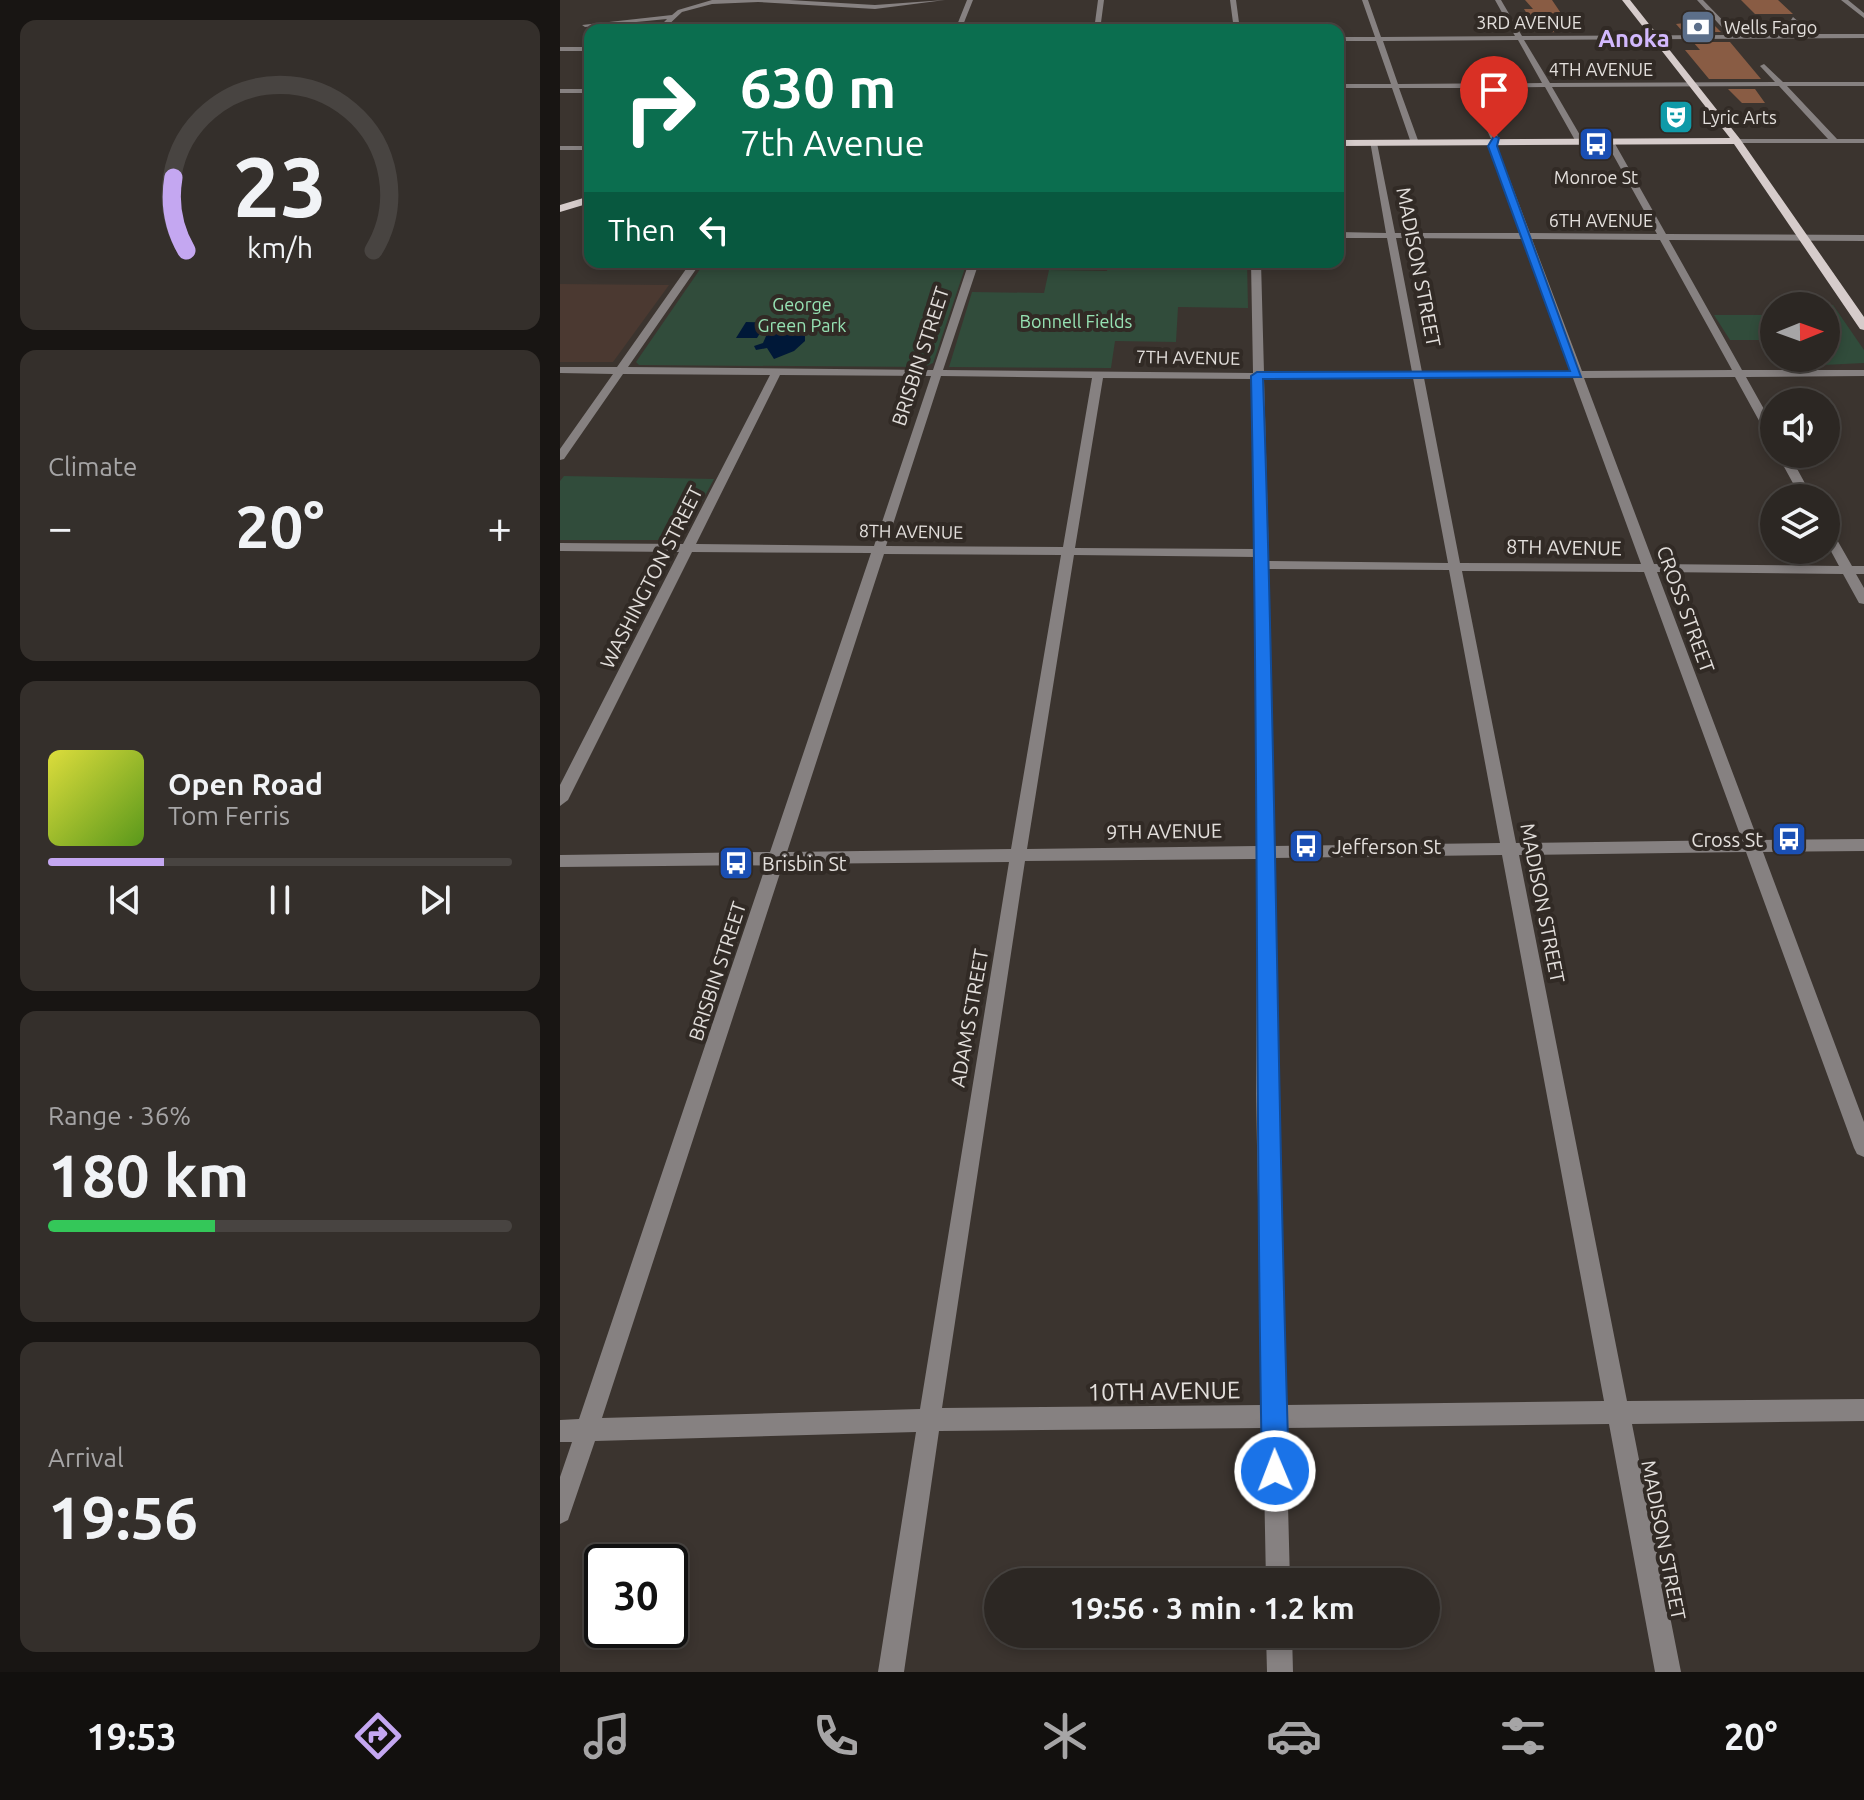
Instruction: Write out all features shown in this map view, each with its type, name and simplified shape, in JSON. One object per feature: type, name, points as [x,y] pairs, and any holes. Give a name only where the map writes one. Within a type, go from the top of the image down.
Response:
[{"type":"main road","points":[[1626,0],[1737,141],[1864,326]]},
{"type":"main road","points":[[1344,143],[1737,141]]},
{"type":"main road","points":[[560,209],[584,201]]},
{"type":"street","points":[[665,24],[690,7],[729,1],[878,7],[942,0]]},
{"type":"street","points":[[960,24],[970,0]]},
{"type":"street","points":[[1098,24],[1101,0]]},
{"type":"street","points":[[1233,0],[1236,24]]},
{"type":"street","points":[[1365,0],[1415,143]]},
{"type":"street","points":[[1498,0],[1580,142]]},
{"type":"street","points":[[1700,0],[1735,37]]},
{"type":"street","points":[[1844,0],[1864,16]]},
{"type":"street","points":[[596,24],[672,17]]},
{"type":"street","points":[[1793,19],[1811,36]]},
{"type":"street","name":"3RD AVENUE","points":[[1344,39],[1864,36]]},
{"type":"street","points":[[560,49],[584,49]]},
{"type":"street","points":[[1764,66],[1835,141]]},
{"type":"street","name":"4TH AVENUE","points":[[1344,86],[1864,84]]},
{"type":"street","name":"CROSS STREET","points":[[1471,86],[1864,1148]]},
{"type":"street","points":[[560,91],[584,91]]},
{"type":"street","points":[[1737,141],[1859,141],[1864,152]]},
{"type":"street","points":[[1610,142],[1760,412]]},
{"type":"street","name":"MADISON STREET","points":[[1373,143],[1668,1672]]},
{"type":"street","points":[[560,148],[584,148]]},
{"type":"street","name":"6TH AVENUE","points":[[1344,235],[1864,238]]},
{"type":"street","points":[[560,456],[692,268]]},
{"type":"street","name":"BRISBIN STREET","points":[[560,1512],[972,268]]},
{"type":"street","points":[[1256,268],[1262,559],[1266,1094],[1278,1568]]},
{"type":"street","name":"7TH AVENUE","points":[[560,370],[1257,376],[1864,373]]},
{"type":"street","name":"WASHINGTON STREET","points":[[560,800],[777,371]]},
{"type":"street","name":"ADAMS STREET","points":[[891,1672],[982,1074],[1098,373]]},
{"type":"street","name":"8TH AVENUE","points":[[560,547],[1069,552],[1457,566],[1864,570]]},
{"type":"street","points":[[1840,556],[1864,600]]},
{"type":"street","name":"9TH AVENUE","points":[[560,861],[1864,845]]},
{"type":"street","name":"10TH AVENUE","points":[[560,1431],[929,1420],[1864,1410]]},
{"type":"street","points":[[1279,1648],[1280,1672]]},
{"type":"shaded area","points":[[560,284],[669,285],[613,362],[560,362]]},
{"type":"green space","name":"George Green Park","points":[[701,268],[965,268],[933,363],[924,367],[639,365],[636,362]]},
{"type":"green space","name":"Bonnell Fields","points":[[1107,268],[1247,268],[1248,308],[1178,307],[1176,342],[1115,341],[1111,368],[949,367],[972,292],[1044,293],[1049,270],[1107,271]]},
{"type":"green space","points":[[1714,315],[1760,315],[1760,340],[1730,340]]},
{"type":"green space","points":[[1840,315],[1864,350],[1864,363],[1840,364]]},
{"type":"green space","points":[[564,476],[714,479],[681,540],[560,540],[560,481]]},
{"type":"water","points":[[746,322],[785,323],[805,333],[805,341],[794,351],[774,359],[767,348],[756,350],[754,346],[763,343],[770,327],[764,327],[757,338],[736,338]]},
{"type":"building","points":[[1525,0],[1552,0],[1573,31],[1539,33],[1524,9],[1533,9]]},
{"type":"building","points":[[1741,0],[1778,0],[1793,14],[1755,14]]},
{"type":"building","name":"Wells Fargo","points":[[1711,22],[1721,32],[1683,32],[1676,24]]},
{"type":"building","points":[[1693,42],[1730,42],[1761,79],[1709,79],[1685,50],[1700,50]]},
{"type":"building","points":[[1728,89],[1755,89],[1765,103],[1742,103]]},
{"type":"place","name":"Wells Fargo","points":[[1698,27]]},
{"type":"place","name":"Lyric Arts","points":[[1676,117]]},
{"type":"place","name":"Monroe St","points":[[1596,144]]},
{"type":"place","name":"Cross St","points":[[1789,839]]},
{"type":"place","name":"Jefferson St","points":[[1306,846]]},
{"type":"place","name":"Brisbin St","points":[[736,863]]},
{"type":"district","name":"Anoka","points":[[1634,38]]},
{"type":"route","points":[[1275,1471],[1266,1094],[1263,597],[1257,376],[1577,375],[1493,146],[1494,138]]}]
